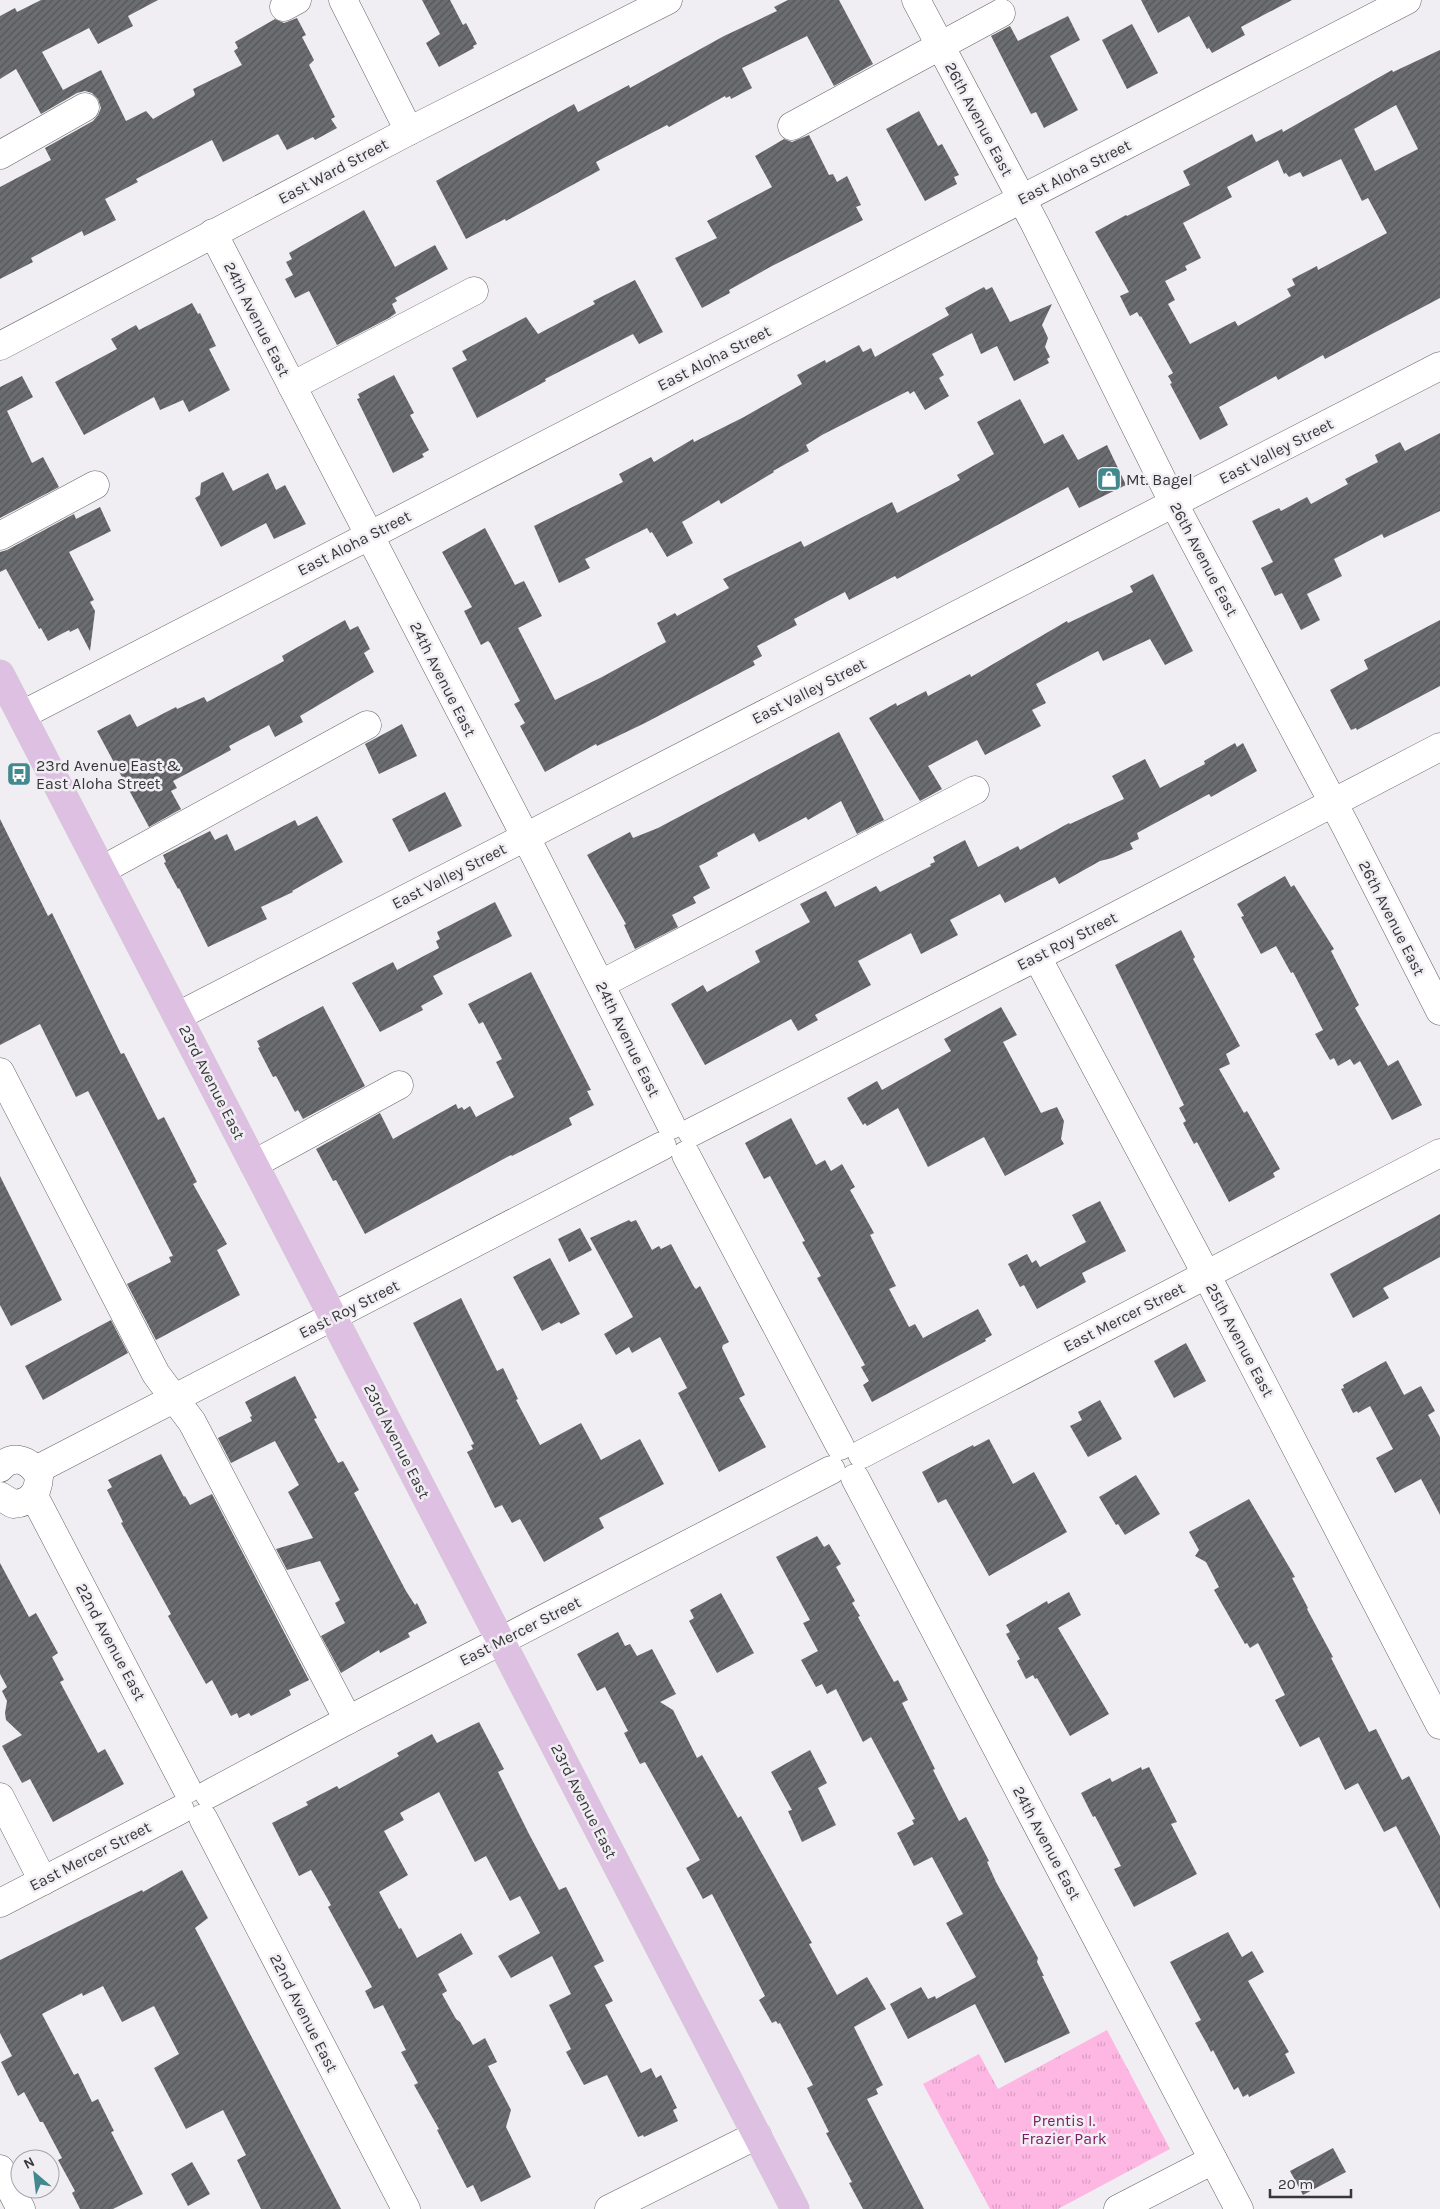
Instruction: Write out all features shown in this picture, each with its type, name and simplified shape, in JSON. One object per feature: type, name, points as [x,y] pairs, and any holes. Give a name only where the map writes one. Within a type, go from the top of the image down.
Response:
[{"type":"main road","name":"23rd Avenue East","points":[[0,674],[795,2209]]},
{"type":"street","points":[[343,0],[409,131]]},
{"type":"street","name":"East Ward Street","points":[[0,346],[409,131],[668,0]]},
{"type":"street","name":"26th Avenue East","points":[[916,0],[1022,199],[1174,504],[1333,803],[1440,1011]]},
{"type":"street","name":"East Aloha Street","points":[[22,715],[1407,0]]},
{"type":"street","points":[[792,126],[1001,13]]},
{"type":"street","points":[[0,155],[85,107]]},
{"type":"street","name":"24th Avenue East","points":[[213,233],[601,984],[677,1140],[1239,2209]]},
{"type":"street","points":[[292,386],[474,291]]},
{"type":"street","name":"East Valley Street","points":[[178,1016],[1440,366]]},
{"type":"street","points":[[0,536],[95,485]]},
{"type":"street","points":[[102,870],[366,725]]},
{"type":"street","name":"East Roy Street","points":[[0,1496],[12,1504],[27,1502],[35,1483],[174,1399],[1037,957],[1440,747]]},
{"type":"street","points":[[601,984],[975,790]]},
{"type":"street","name":"25th Avenue East","points":[[1037,957],[1206,1274],[1440,1725]]},
{"type":"street","points":[[0,1072],[156,1374],[192,1422],[348,1720]]},
{"type":"street","points":[[254,1164],[399,1085]]},
{"type":"street","name":"East Mercer Street","points":[[0,1903],[195,1803],[348,1720],[1440,1153]]},
{"type":"street","points":[[1,1465],[10,1461],[24,1461],[35,1483]]},
{"type":"street","name":"22nd Avenue East","points":[[35,1483],[195,1803],[406,2209]]},
{"type":"street","points":[[0,1798],[43,1881]]},
{"type":"street","points":[[609,2209],[757,2136]]},
{"type":"street","points":[[1118,2209],[1213,2160]]},
{"type":"street","points":[[0,2169],[21,2209]]},
{"type":"green space","name":"Prentis I. Frazier Park","points":[[1107,2030],[1170,2149],[1058,2209],[990,2209],[923,2084],[979,2054],[998,2089]]},
{"type":"building","points":[[41,0],[158,0],[128,16],[133,26],[98,44],[89,28],[42,52],[63,90],[101,70],[126,121],[146,111],[153,119],[194,96],[193,89],[242,65],[234,51],[238,48],[235,42],[275,19],[284,23],[297,18],[306,35],[302,37],[314,60],[309,65],[335,117],[331,119],[337,128],[315,140],[313,137],[287,150],[278,134],[223,162],[212,140],[136,179],[138,182],[105,199],[116,220],[84,236],[82,231],[31,258],[33,262],[0,279],[0,187],[51,160],[45,148],[93,121],[101,108],[98,99],[92,93],[85,91],[77,93],[41,114],[16,69],[0,79],[0,16],[15,8],[17,12]]},
{"type":"building","points":[[422,0],[450,0],[463,25],[466,23],[477,44],[473,46],[474,48],[439,67],[426,43],[440,34]]},
{"type":"building","points":[[788,0],[839,0],[873,64],[834,86],[807,36],[742,68],[752,88],[731,99],[730,96],[726,98],[725,96],[669,127],[667,125],[596,162],[600,170],[506,221],[505,219],[466,239],[436,181],[574,104],[578,112],[629,85],[630,88],[724,36],[777,11],[774,7]]},
{"type":"building","points":[[1141,0],[1292,0],[1241,27],[1245,35],[1212,53],[1209,48],[1207,49],[1189,16],[1158,33]]},
{"type":"building","points":[[1068,16],[1080,40],[1050,56],[1078,110],[1044,128],[1036,112],[1031,114],[991,36],[1010,26],[1018,41]]},
{"type":"building","points":[[1132,24],[1158,73],[1127,89],[1102,40]]},
{"type":"building","points":[[1440,50],[1440,298],[1325,359],[1323,355],[1278,380],[1276,376],[1219,407],[1228,425],[1200,440],[1170,384],[1172,383],[1168,376],[1173,373],[1141,316],[1137,312],[1130,316],[1120,296],[1129,292],[1095,232],[1190,185],[1183,171],[1252,134],[1256,142],[1282,129],[1283,132],[1392,70],[1393,72]],"holes":[[[1396,105],[1418,149],[1375,171],[1354,129]],[[1341,159],[1362,201],[1368,198],[1387,233],[1318,270],[1317,266],[1292,279],[1295,285],[1287,289],[1291,296],[1238,326],[1235,321],[1190,344],[1168,304],[1175,300],[1165,281],[1187,270],[1185,266],[1201,258],[1183,223],[1232,197],[1227,187],[1278,160],[1284,174],[1286,173],[1289,177],[1300,172],[1303,177]]]},
{"type":"building","points":[[919,111],[938,146],[942,144],[959,175],[954,177],[957,184],[925,201],[886,129]]},
{"type":"building","points":[[809,135],[829,175],[833,174],[837,182],[847,176],[861,205],[856,207],[863,220],[772,266],[729,290],[730,293],[702,308],[675,258],[717,238],[707,221],[772,187],[755,156],[784,139],[792,142]]},
{"type":"building","points":[[364,210],[395,267],[435,245],[448,269],[395,298],[397,301],[392,304],[396,313],[389,318],[337,345],[309,291],[295,298],[285,279],[293,275],[286,262],[292,259],[289,253]]},
{"type":"building","points":[[635,280],[663,332],[639,344],[633,334],[545,379],[546,381],[477,418],[452,368],[467,360],[462,351],[526,317],[538,334],[595,304],[593,301]]},
{"type":"building","points":[[984,287],[986,290],[992,287],[1010,322],[1052,304],[1042,325],[1048,338],[1045,347],[1050,357],[1047,359],[1049,363],[1014,381],[997,346],[981,354],[972,333],[932,354],[944,375],[939,378],[949,396],[925,410],[914,391],[910,394],[908,391],[822,435],[806,445],[809,451],[721,504],[719,500],[682,522],[693,543],[667,557],[652,532],[650,533],[647,528],[585,559],[590,568],[559,583],[534,526],[623,482],[619,474],[651,457],[654,462],[693,439],[694,442],[744,417],[802,384],[797,375],[825,360],[826,363],[859,345],[863,352],[871,348],[875,357],[949,315],[945,308]]},
{"type":"building","points":[[192,303],[198,314],[200,313],[216,346],[209,349],[230,390],[189,412],[183,400],[160,410],[154,397],[84,435],[55,382],[117,349],[111,339],[136,325],[139,330]]},
{"type":"building","points":[[394,375],[414,413],[410,415],[429,450],[422,454],[424,457],[393,473],[357,399],[360,398],[358,394]]},
{"type":"building","points":[[22,376],[33,397],[7,411],[32,463],[43,457],[59,487],[0,518],[0,387]]},
{"type":"building","points":[[1020,399],[1044,444],[1063,434],[1078,460],[1107,445],[1126,485],[1079,508],[1068,487],[897,579],[895,576],[849,600],[845,592],[794,619],[797,625],[757,646],[762,656],[753,661],[755,665],[645,723],[597,746],[596,744],[545,772],[520,726],[525,723],[514,704],[520,701],[490,643],[488,641],[481,645],[464,611],[472,607],[442,552],[485,528],[515,585],[524,581],[542,616],[518,628],[555,700],[666,642],[657,623],[675,613],[677,616],[729,588],[723,579],[801,541],[804,547],[892,502],[897,513],[960,480],[957,475],[994,454],[977,422]]},
{"type":"building","points":[[1440,433],[1440,511],[1384,538],[1382,534],[1334,559],[1342,576],[1307,594],[1320,620],[1301,630],[1282,593],[1275,596],[1261,568],[1273,562],[1252,521],[1279,508],[1281,511],[1307,497],[1311,504],[1348,484],[1345,479],[1378,462],[1375,455],[1400,442],[1405,451]]},
{"type":"building","points":[[223,472],[233,491],[268,473],[276,490],[285,485],[306,524],[274,539],[266,523],[221,547],[195,498],[200,495],[201,483]]},
{"type":"building","points":[[100,507],[111,531],[69,552],[94,600],[90,602],[95,611],[90,651],[78,628],[70,632],[69,630],[48,641],[41,628],[39,629],[6,569],[0,572],[0,552],[74,514],[76,519]]},
{"type":"building","points":[[1153,574],[1193,651],[1165,665],[1150,639],[1103,661],[1098,651],[1036,684],[1046,703],[1032,710],[1041,726],[985,755],[977,740],[928,766],[942,789],[920,801],[869,718],[896,703],[897,706],[926,691],[928,696],[970,674],[971,677],[1067,621],[1068,623],[1133,592],[1130,586]]},
{"type":"building","points":[[345,620],[350,630],[358,626],[370,649],[364,653],[374,672],[300,716],[303,722],[275,737],[269,725],[229,746],[231,750],[173,781],[177,788],[171,791],[181,809],[149,827],[97,731],[130,714],[137,727],[176,707],[177,709],[204,697],[207,702],[284,661],[282,656]]},
{"type":"building","points":[[1440,620],[1440,686],[1357,730],[1356,728],[1351,730],[1330,690],[1368,669],[1364,660]]},
{"type":"building","points":[[402,724],[417,756],[379,774],[365,744]]},
{"type":"building","points":[[839,732],[884,820],[857,834],[841,801],[808,820],[806,817],[759,842],[754,833],[717,853],[718,856],[699,866],[710,888],[693,897],[696,903],[672,915],[678,927],[635,949],[624,925],[626,924],[587,855],[630,832],[633,838],[658,828]]},
{"type":"building","points":[[1235,743],[1237,747],[1243,743],[1257,771],[1211,797],[1209,794],[1137,833],[1139,839],[1130,843],[1133,849],[1100,861],[1059,884],[1055,877],[1005,903],[1000,894],[950,920],[958,935],[921,954],[911,933],[858,961],[871,985],[815,1015],[818,1020],[798,1031],[791,1019],[705,1065],[671,1004],[703,985],[707,992],[760,962],[755,951],[810,922],[800,904],[826,891],[835,907],[876,886],[880,892],[931,866],[930,864],[935,862],[933,857],[965,840],[978,867],[1018,846],[1020,850],[1069,823],[1124,799],[1112,776],[1145,759],[1160,788],[1205,764],[1204,761]]},
{"type":"building","points":[[445,792],[462,826],[409,852],[392,819]]},
{"type":"building","points":[[317,816],[343,862],[293,892],[261,907],[267,919],[208,947],[179,888],[164,863],[166,862],[163,855],[210,831],[215,840],[227,834],[235,851],[295,820],[298,826]]},
{"type":"building","points":[[0,819],[48,916],[52,913],[121,1054],[124,1053],[158,1120],[164,1117],[197,1182],[193,1184],[227,1244],[217,1250],[240,1295],[156,1340],[127,1284],[171,1262],[169,1257],[173,1256],[88,1091],[76,1097],[40,1024],[0,1045]]},
{"type":"building","points":[[1285,876],[1291,887],[1294,885],[1334,949],[1331,951],[1359,1005],[1355,1008],[1388,1066],[1398,1060],[1422,1105],[1392,1120],[1360,1061],[1354,1065],[1350,1059],[1338,1066],[1334,1058],[1330,1060],[1315,1034],[1323,1030],[1293,972],[1291,973],[1276,946],[1261,954],[1241,917],[1244,916],[1237,904]]},
{"type":"building","points":[[495,902],[512,936],[433,976],[443,994],[421,1006],[423,1010],[380,1032],[352,983],[393,962],[397,970],[439,948],[436,941],[440,939],[437,932]]},
{"type":"building","points":[[1181,930],[1195,957],[1193,959],[1240,1046],[1226,1054],[1230,1064],[1219,1069],[1244,1113],[1247,1111],[1280,1169],[1273,1173],[1275,1177],[1229,1202],[1197,1142],[1194,1144],[1183,1123],[1186,1121],[1179,1108],[1184,1105],[1115,965]]},
{"type":"building","points":[[531,972],[591,1090],[587,1091],[594,1105],[569,1118],[572,1125],[511,1155],[365,1234],[336,1180],[333,1181],[316,1149],[380,1113],[393,1139],[456,1104],[458,1109],[462,1107],[464,1110],[470,1106],[476,1117],[514,1097],[496,1062],[502,1059],[483,1022],[479,1024],[468,1004]]},
{"type":"building","points":[[323,1006],[365,1086],[303,1119],[298,1110],[295,1112],[276,1076],[273,1077],[258,1048],[260,1047],[257,1041]]},
{"type":"building","points":[[1001,1007],[1017,1035],[1003,1042],[1041,1113],[1057,1107],[1064,1121],[1061,1139],[1064,1144],[1005,1176],[984,1137],[928,1167],[898,1108],[867,1126],[865,1123],[863,1125],[847,1098],[877,1081],[882,1090],[951,1051],[944,1039]]},
{"type":"building","points":[[791,1118],[816,1165],[825,1160],[831,1171],[842,1164],[855,1187],[850,1190],[874,1233],[870,1235],[896,1286],[889,1289],[909,1327],[915,1324],[923,1338],[978,1309],[992,1335],[985,1339],[986,1341],[872,1402],[863,1385],[869,1381],[861,1367],[865,1365],[817,1278],[821,1276],[802,1242],[805,1241],[770,1176],[764,1179],[745,1143]]},
{"type":"building","points":[[0,1176],[62,1300],[11,1326],[0,1305]]},
{"type":"building","points":[[1100,1201],[1126,1251],[1082,1273],[1086,1282],[1037,1309],[1024,1285],[1020,1287],[1008,1264],[1027,1254],[1032,1263],[1036,1260],[1040,1267],[1086,1242],[1072,1215]]},
{"type":"building","points":[[1440,1214],[1440,1257],[1383,1288],[1389,1298],[1353,1318],[1330,1274]]},
{"type":"building","points":[[629,1220],[631,1222],[636,1220],[652,1250],[659,1246],[661,1249],[671,1244],[694,1287],[696,1289],[700,1286],[729,1342],[723,1345],[722,1348],[745,1395],[739,1398],[766,1447],[719,1472],[678,1393],[687,1388],[660,1337],[632,1353],[629,1347],[616,1355],[604,1334],[633,1317],[590,1238]]},
{"type":"building","points":[[580,1228],[592,1250],[569,1262],[558,1239]]},
{"type":"building","points":[[550,1258],[580,1314],[542,1331],[513,1277]]},
{"type":"building","points":[[461,1298],[497,1371],[503,1368],[518,1399],[516,1400],[540,1445],[581,1423],[601,1460],[640,1439],[664,1484],[599,1518],[604,1528],[544,1562],[520,1519],[512,1523],[502,1505],[495,1508],[467,1452],[473,1449],[471,1445],[474,1444],[413,1323]]},
{"type":"building","points":[[111,1320],[128,1353],[43,1400],[25,1366]]},
{"type":"building","points":[[1186,1343],[1206,1381],[1174,1398],[1154,1361]]},
{"type":"building","points":[[1386,1361],[1404,1395],[1421,1386],[1435,1411],[1428,1415],[1440,1437],[1440,1515],[1421,1479],[1395,1493],[1376,1458],[1393,1449],[1370,1406],[1358,1413],[1357,1411],[1353,1413],[1341,1389],[1344,1388],[1343,1385]]},
{"type":"building","points":[[295,1376],[317,1418],[314,1419],[338,1463],[343,1461],[359,1490],[354,1493],[406,1591],[415,1605],[417,1603],[427,1623],[408,1633],[410,1637],[380,1653],[379,1650],[341,1673],[321,1636],[345,1623],[335,1603],[340,1600],[320,1561],[287,1570],[276,1549],[313,1538],[288,1492],[299,1485],[275,1441],[231,1463],[218,1438],[252,1421],[250,1417],[252,1416],[245,1402]]},
{"type":"building","points":[[1100,1400],[1122,1439],[1088,1457],[1070,1426],[1082,1420],[1078,1412]]},
{"type":"building","points":[[989,1439],[1013,1484],[1034,1472],[1067,1532],[989,1576],[946,1499],[938,1503],[922,1472],[973,1445],[974,1447]]},
{"type":"building","points":[[161,1454],[190,1505],[212,1494],[309,1680],[289,1690],[291,1695],[251,1716],[249,1713],[239,1718],[237,1713],[231,1716],[212,1680],[206,1684],[168,1616],[171,1614],[121,1523],[123,1522],[107,1490],[112,1487],[108,1480]]},
{"type":"building","points":[[1136,1475],[1160,1514],[1125,1535],[1118,1524],[1116,1525],[1099,1497]]},
{"type":"building","points":[[1249,1499],[1295,1577],[1292,1578],[1369,1732],[1376,1729],[1402,1780],[1409,1776],[1440,1836],[1440,1909],[1396,1826],[1384,1832],[1358,1783],[1345,1790],[1319,1737],[1300,1747],[1275,1700],[1285,1695],[1258,1643],[1250,1648],[1247,1643],[1245,1644],[1214,1590],[1219,1587],[1206,1562],[1195,1556],[1199,1550],[1189,1532]]},
{"type":"building","points":[[817,1536],[824,1547],[829,1544],[841,1564],[836,1567],[855,1601],[852,1603],[860,1616],[858,1617],[894,1682],[898,1680],[908,1700],[902,1703],[935,1769],[933,1770],[959,1821],[966,1817],[989,1861],[987,1862],[996,1882],[1038,1958],[1037,1962],[1044,1976],[1042,1976],[1070,2033],[1005,2063],[975,2004],[908,2039],[890,2004],[921,1987],[928,1999],[935,1996],[936,1999],[976,1977],[946,1923],[963,1914],[932,1857],[914,1866],[897,1833],[914,1824],[912,1820],[915,1819],[871,1737],[863,1742],[836,1689],[827,1694],[822,1684],[816,1687],[801,1660],[818,1651],[803,1623],[810,1620],[776,1557]]},
{"type":"building","points":[[0,1563],[29,1617],[36,1613],[58,1653],[52,1657],[64,1680],[60,1682],[98,1753],[105,1749],[124,1784],[53,1822],[30,1779],[22,1783],[2,1746],[22,1735],[6,1720],[7,1701],[2,1691],[7,1687],[0,1674]]},
{"type":"building","points":[[1069,1592],[1081,1615],[1058,1628],[1109,1714],[1070,1736],[1037,1678],[1035,1679],[1033,1675],[1026,1679],[1017,1661],[1020,1659],[1006,1634],[1010,1632],[1006,1625],[1047,1601],[1048,1604]]},
{"type":"building","points":[[721,1593],[754,1653],[717,1673],[689,1621],[694,1618],[690,1610]]},
{"type":"building","points":[[618,1632],[625,1646],[630,1644],[637,1656],[652,1649],[676,1694],[660,1702],[673,1710],[697,1758],[702,1755],[738,1818],[741,1816],[812,1943],[809,1944],[837,1995],[867,1977],[886,2009],[854,2027],[883,2085],[876,2089],[878,2094],[867,2099],[924,2209],[863,2209],[849,2183],[852,2182],[826,2133],[829,2132],[807,2088],[813,2085],[780,2023],[778,2024],[776,2021],[772,2023],[759,2000],[765,1996],[712,1894],[703,1899],[686,1868],[700,1860],[645,1762],[640,1764],[624,1733],[628,1731],[605,1687],[597,1691],[577,1654]]},
{"type":"building","points":[[479,1722],[504,1769],[498,1772],[529,1834],[559,1890],[566,1887],[604,1961],[594,1966],[613,2001],[605,2005],[641,2073],[651,2068],[656,2078],[661,2075],[677,2108],[673,2110],[678,2121],[644,2137],[643,2135],[638,2137],[607,2075],[584,2085],[566,2052],[571,2049],[549,2005],[571,1994],[552,1956],[511,1978],[498,1956],[540,1933],[520,1896],[510,1901],[486,1856],[475,1862],[439,1792],[400,1813],[404,1820],[384,1831],[408,1875],[379,1892],[417,1958],[461,1933],[473,1954],[438,1974],[447,1991],[442,1994],[473,2045],[485,2038],[497,2062],[488,2066],[511,2110],[506,2127],[531,2177],[481,2202],[473,2185],[467,2188],[437,2130],[439,2129],[414,2085],[418,2083],[401,2052],[406,2050],[383,2005],[374,2009],[365,1991],[372,1987],[328,1907],[331,1905],[311,1870],[299,1876],[272,1823],[308,1805],[306,1802],[337,1786],[339,1789],[399,1756],[397,1753],[432,1734],[437,1743]]},
{"type":"building","points":[[810,1750],[827,1783],[818,1788],[836,1825],[802,1842],[788,1811],[792,1810],[771,1772]]},
{"type":"building","points":[[1141,1767],[1142,1770],[1149,1767],[1177,1822],[1171,1824],[1197,1874],[1134,1907],[1114,1869],[1121,1866],[1081,1793],[1110,1778],[1112,1782]]},
{"type":"building","points":[[182,1870],[208,1918],[195,1928],[341,2209],[261,2209],[237,2160],[246,2155],[223,2110],[186,2129],[154,2068],[179,2054],[154,2006],[122,2022],[103,1986],[83,1996],[82,1993],[42,2014],[74,2075],[78,2073],[92,2102],[98,2099],[114,2131],[111,2132],[143,2194],[113,2209],[80,2209],[72,2193],[75,2191],[60,2164],[60,2159],[62,2158],[60,2149],[57,2149],[43,2122],[40,2122],[24,2092],[18,2096],[1,2062],[12,2056],[0,2033],[0,1960],[142,1890],[143,1892]]},
{"type":"building","points":[[1228,1932],[1242,1957],[1252,1951],[1264,1972],[1248,1981],[1289,2052],[1285,2054],[1295,2073],[1249,2097],[1248,2094],[1243,2097],[1238,2087],[1234,2090],[1213,2050],[1211,2052],[1195,2023],[1201,2020],[1170,1962]]},
{"type":"building","points":[[1333,2148],[1346,2172],[1303,2195],[1290,2171]]},
{"type":"building","points":[[192,2162],[210,2194],[188,2206],[171,2174]]},
{"type":"place","name":"Mt. Bagel","points":[[1109,479]]},
{"type":"place","name":"23rd Avenue East & East Aloha Street","points":[[19,774]]}]
